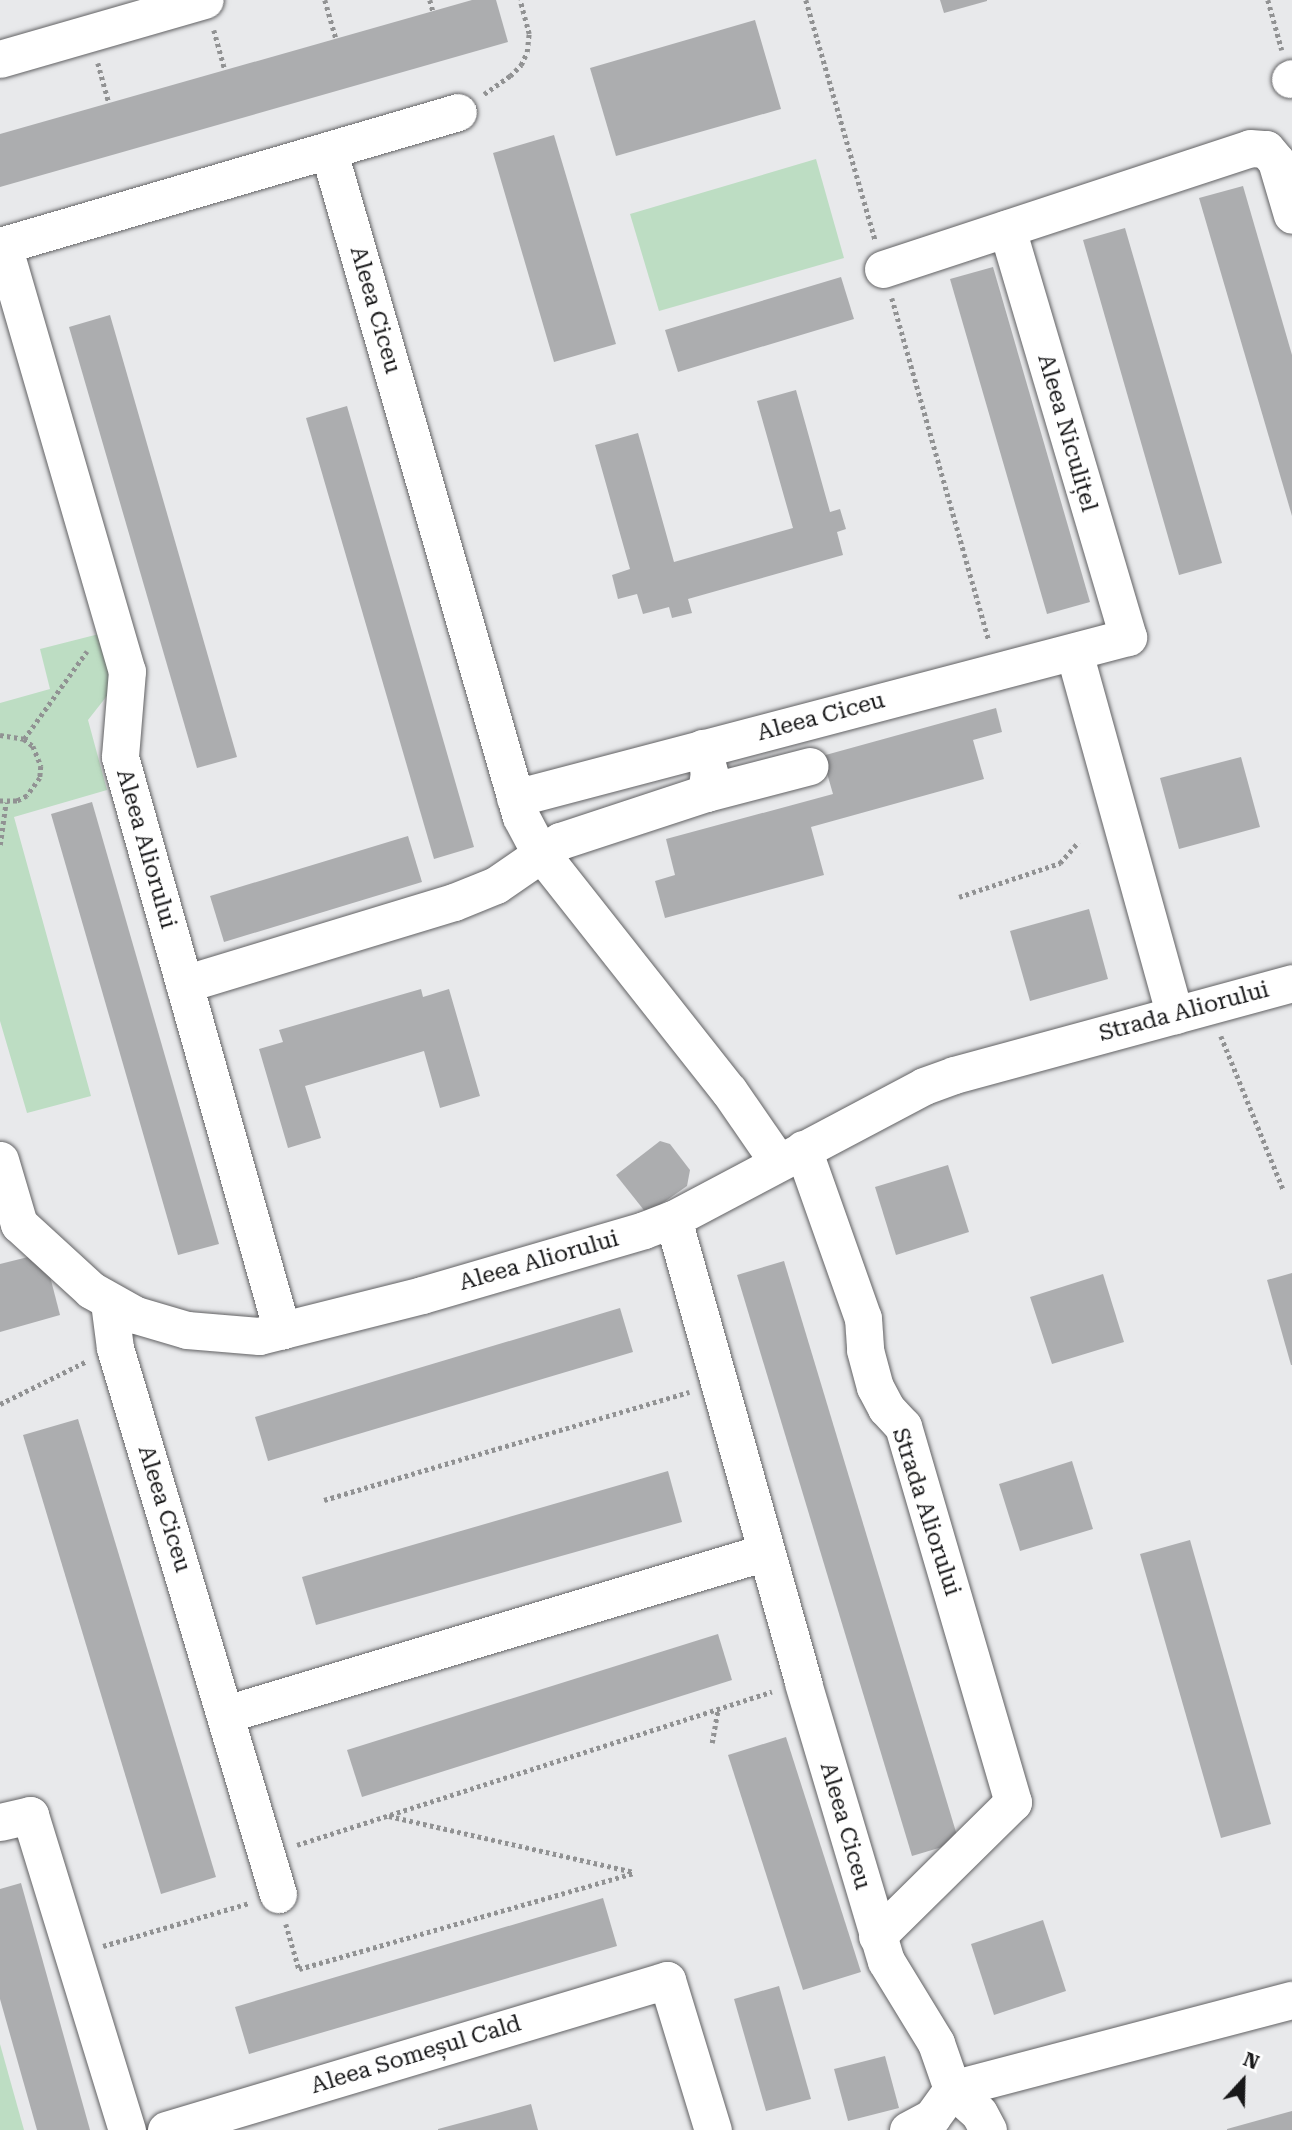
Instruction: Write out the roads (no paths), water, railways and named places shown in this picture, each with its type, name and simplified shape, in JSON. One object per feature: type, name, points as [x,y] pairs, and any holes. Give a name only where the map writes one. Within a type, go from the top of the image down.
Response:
[{"type":"street","points":[[0,59],[89,34],[209,12]]},
{"type":"street","points":[[2,245],[458,113]]},
{"type":"street","points":[[883,269],[1250,148],[1266,149],[1276,161],[1292,215]]},
{"type":"street","name":"Aleea Ciceu","points":[[329,152],[515,798],[529,834],[540,852],[729,1091],[790,1156]]},
{"type":"street","name":"Aleea Niculițel","points":[[1007,229],[1128,637]]},
{"type":"street","name":"Aleea Aliorului","points":[[2,245],[127,671],[120,757],[282,1331]]},
{"type":"street","name":"Aleea Ciceu","points":[[515,798],[1128,637]]},
{"type":"street","points":[[1074,652],[1191,1011]]},
{"type":"street","points":[[703,748],[709,772],[706,793]]},
{"type":"street","points":[[184,984],[454,902],[496,886],[540,852],[585,830],[706,793],[810,766]]},
{"type":"street","name":"Strada Aliorului","points":[[673,1219],[790,1156],[944,1079],[1292,983]]},
{"type":"street","name":"Strada Aliorului","points":[[790,1156],[863,1318],[865,1350],[875,1387],[886,1408],[903,1426],[1013,1802],[877,1936]]},
{"type":"street","points":[[0,1160],[9,1226]]},
{"type":"street","name":"Aleea Ciceu","points":[[673,1219],[877,1936],[895,1980],[936,2043],[952,2089],[979,2113],[988,2130]]},
{"type":"street","name":"Aleea Aliorului","points":[[9,1226],[109,1302],[159,1324],[234,1336],[282,1331],[435,1291],[673,1219]]},
{"type":"street","name":"Aleea Ciceu","points":[[109,1302],[115,1348],[278,1894]]},
{"type":"street","points":[[226,1714],[766,1552]]},
{"type":"street","points":[[0,1822],[30,1815],[127,2130]]},
{"type":"street","name":"Aleea Someșul Cald","points":[[166,2130],[667,1980],[713,2130]]},
{"type":"street","points":[[908,2130],[932,2117],[952,2089],[1292,2000]]}]
